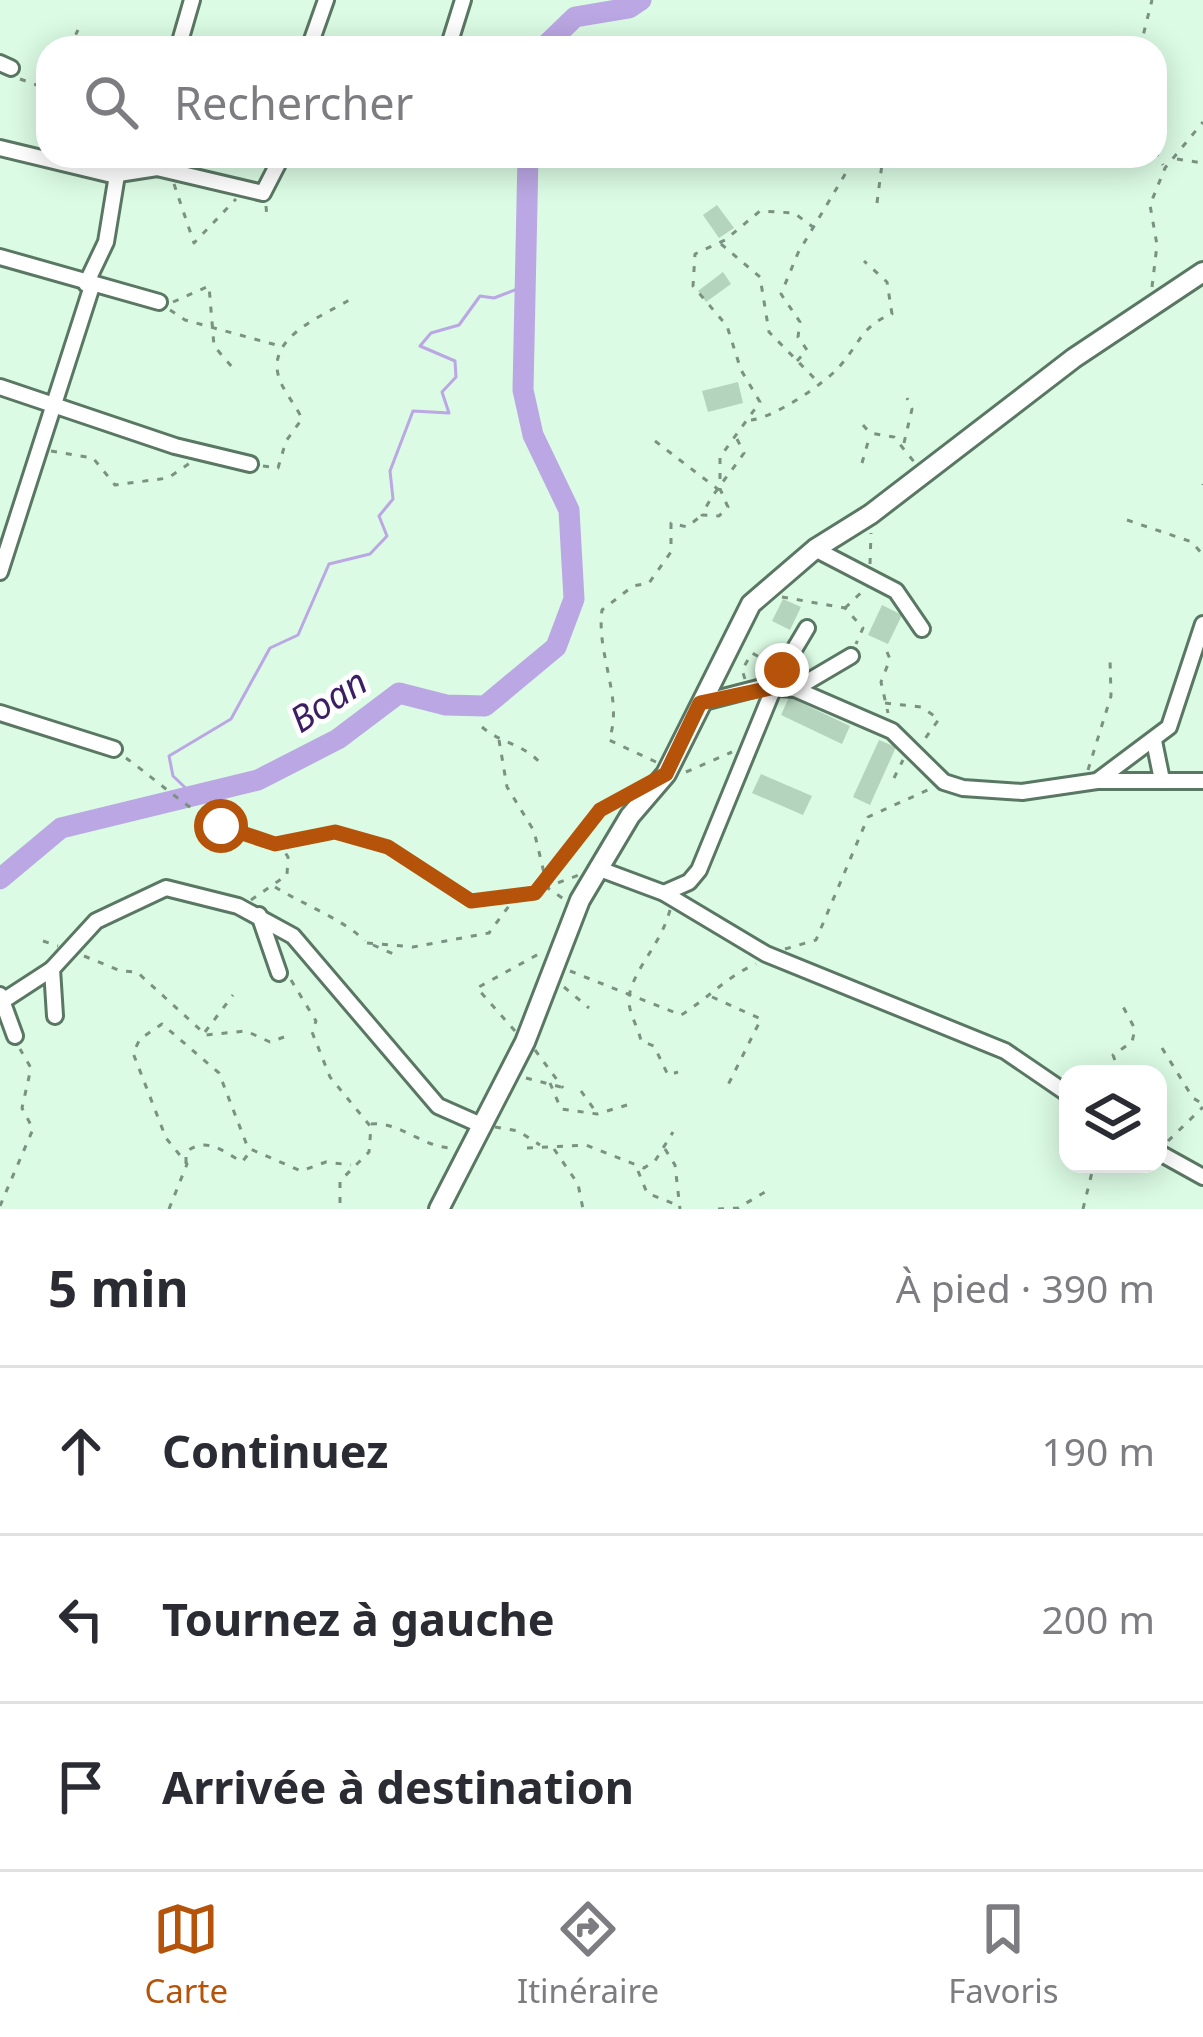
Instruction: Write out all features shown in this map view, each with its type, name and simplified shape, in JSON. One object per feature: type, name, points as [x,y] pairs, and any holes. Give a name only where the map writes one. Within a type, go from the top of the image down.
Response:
[{"type":"main road","points":[[443,1207],[525,1042],[580,900],[631,815],[668,771],[751,604],[815,550],[871,514],[1145,308],[1203,272]]},
{"type":"street","points":[[182,36],[192,0]]},
{"type":"street","points":[[313,36],[326,0]]},
{"type":"street","points":[[452,36],[463,0]]},
{"type":"street","points":[[0,148],[36,156]]},
{"type":"street","points":[[87,168],[117,175],[141,168]]},
{"type":"street","points":[[152,168],[263,193],[277,168]]},
{"type":"street","points":[[0,572],[8,521],[39,449],[106,242],[117,175]]},
{"type":"street","points":[[0,257],[159,302]]},
{"type":"street","points":[[0,387],[250,464]]},
{"type":"street","points":[[815,550],[850,572],[896,591],[922,629]]},
{"type":"street","points":[[1091,782],[1154,741],[1177,713],[1203,624]]},
{"type":"street","points":[[664,893],[689,883],[699,869],[782,670],[807,628]]},
{"type":"street","points":[[795,689],[851,656]]},
{"type":"street","points":[[700,703],[752,689],[795,689],[892,731],[944,782],[1022,792],[1091,782],[1203,781]]},
{"type":"street","points":[[0,712],[114,749]]},
{"type":"street","points":[[1154,741],[1162,780]]},
{"type":"street","points":[[598,868],[664,893],[766,954],[1005,1051],[1059,1088]]},
{"type":"street","points":[[15,1036],[2,998],[52,969],[67,948],[117,908],[166,888],[238,905],[293,936],[438,1106],[482,1125]]},
{"type":"street","points":[[260,915],[279,973]]},
{"type":"street","points":[[52,969],[55,1016]]},
{"type":"street","points":[[1167,1156],[1203,1177]]},
{"type":"path","points":[[1143,36],[1152,0]]},
{"type":"path","points":[[75,36],[78,30]]},
{"type":"path","points":[[6,66],[22,82],[36,86]]},
{"type":"path","points":[[1167,166],[1203,122]]},
{"type":"path","points":[[1175,159],[1203,164]]},
{"type":"path","points":[[797,361],[807,350],[798,338],[800,322],[782,294],[813,227],[849,168]]},
{"type":"path","points":[[878,203],[882,168]]},
{"type":"path","points":[[1145,308],[1157,245],[1150,205],[1165,168]]},
{"type":"path","points":[[169,170],[194,243],[246,190]]},
{"type":"path","points":[[702,515],[719,516],[728,507],[721,491],[720,457],[737,440],[760,402],[741,370],[727,326],[693,286],[695,254],[760,211],[794,213],[813,227]]},
{"type":"path","points":[[719,242],[760,278],[769,332],[818,382]]},
{"type":"path","points":[[750,420],[776,418],[841,365],[873,321],[892,314],[887,282],[863,261]]},
{"type":"path","points":[[159,302],[177,302],[209,286],[214,346],[232,367]]},
{"type":"path","points":[[250,464],[278,468],[286,441],[302,418],[277,373],[282,346],[349,300]]},
{"type":"path","points":[[159,302],[185,320],[282,346]]},
{"type":"path","points":[[904,445],[912,409],[908,398]]},
{"type":"path","points":[[863,425],[870,433],[894,437],[904,445],[922,475]]},
{"type":"path","points":[[862,463],[870,433]]},
{"type":"path","points":[[668,771],[609,740],[618,716],[599,635],[602,610],[632,586],[650,583],[671,552],[670,523],[687,527],[702,515],[744,453],[737,440]]},
{"type":"path","points":[[655,441],[721,491]]},
{"type":"path","points":[[39,449],[93,458],[115,485],[168,478],[187,468],[199,452]]},
{"type":"path","points":[[850,572],[872,563],[871,514]]},
{"type":"path","points":[[1126,520],[1192,542],[1203,555]]},
{"type":"path","points":[[845,608],[872,581]]},
{"type":"path","points":[[751,604],[793,595],[845,608],[863,628],[851,656]]},
{"type":"path","points":[[886,652],[890,659],[881,682],[892,731]]},
{"type":"path","points":[[752,689],[742,670],[752,653],[782,670]]},
{"type":"path","points":[[1091,782],[1111,696],[1110,659]]},
{"type":"path","points":[[885,703],[921,707],[939,719],[930,738],[910,748],[894,778]]},
{"type":"path","points":[[482,727],[499,740],[528,748],[543,766]]},
{"type":"path","points":[[499,740],[506,787],[534,831],[547,881],[544,888]]},
{"type":"path","points":[[114,749],[221,826],[279,843],[335,832],[388,847],[471,901],[535,893],[600,810],[668,771]]},
{"type":"path","points":[[710,761],[737,751]]},
{"type":"path","points":[[557,967],[630,991],[681,1015],[710,996],[730,974],[756,965],[766,954],[816,940],[868,817],[944,782]]},
{"type":"path","points":[[238,905],[275,886],[287,874],[288,857],[279,843]]},
{"type":"path","points":[[544,888],[598,868]]},
{"type":"path","points":[[275,886],[398,956]]},
{"type":"path","points":[[544,888],[559,899],[580,900]]},
{"type":"path","points":[[664,893],[672,901],[663,938],[630,991],[640,1041],[654,1046],[668,1075],[678,1072]]},
{"type":"path","points":[[368,943],[413,947],[489,933],[516,897]]},
{"type":"path","points":[[43,941],[121,971],[137,971],[204,1034],[246,1031],[270,1042],[284,1037]]},
{"type":"path","points":[[508,1072],[562,1088],[539,1053],[478,988],[524,957],[554,948],[557,967],[589,1008]]},
{"type":"path","points":[[279,973],[303,995],[330,1077],[369,1124],[369,1152],[340,1181],[340,1209]]},
{"type":"path","points":[[204,1034],[233,995]]},
{"type":"path","points":[[710,996],[761,1019],[738,1072],[728,1085],[723,1082]]},
{"type":"path","points":[[1116,1065],[1112,1055],[1132,1042],[1135,1029],[1120,1001]]},
{"type":"path","points":[[186,1163],[166,1138],[133,1053],[140,1039],[162,1024],[219,1073],[229,1108],[252,1150],[301,1171],[326,1162],[351,1165]]},
{"type":"path","points":[[0,1206],[33,1130],[22,1108],[31,1068],[15,1036]]},
{"type":"path","points":[[1162,1048],[1192,1098],[1203,1105],[1167,1142]]},
{"type":"path","points":[[550,1083],[561,1109],[596,1114],[627,1106]]},
{"type":"path","points":[[581,1091],[596,1114]]},
{"type":"path","points":[[369,1124],[395,1128],[432,1148],[470,1149]]},
{"type":"path","points":[[482,1125],[512,1129],[544,1147]]},
{"type":"path","points":[[637,1169],[655,1161],[673,1132]]},
{"type":"path","points":[[169,1209],[186,1152],[194,1146],[210,1144],[242,1162],[252,1150]]},
{"type":"path","points":[[527,1148],[586,1145],[637,1169],[647,1193],[679,1207],[675,1165],[664,1148]]},
{"type":"path","points":[[553,1148],[578,1184],[583,1209]]},
{"type":"path","points":[[1083,1209],[1092,1173]]},
{"type":"path","points":[[718,1209],[738,1208],[770,1189]]},
{"type":"building","points":[[717,205],[734,228],[719,238],[703,215]]},
{"type":"building","points":[[723,272],[731,284],[706,302],[698,291]]},
{"type":"building","points":[[738,382],[743,403],[708,412],[702,391]]},
{"type":"building","points":[[783,599],[801,607],[790,630],[772,621]]},
{"type":"building","points":[[882,605],[902,615],[888,644],[868,635]]},
{"type":"building","points":[[789,697],[850,726],[842,744],[781,715]]},
{"type":"building","points":[[879,740],[896,747],[870,805],[853,797]]},
{"type":"building","points":[[761,774],[812,796],[803,815],[752,793]]},
{"type":"waterway","name":"Boan","points":[[555,36],[575,17],[629,8],[641,0]]},
{"type":"waterway","name":"Boan","points":[[0,879],[61,828],[258,780],[338,739],[399,693],[446,705],[485,706],[556,647],[574,599],[569,510],[533,435],[523,390],[528,168]]},
{"type":"waterway","points":[[193,795],[173,776],[169,756],[231,719],[270,648],[298,635],[329,564],[370,554],[387,536],[379,516],[393,499],[390,471],[413,411],[449,413],[442,392],[456,377],[455,361],[420,346],[431,333],[459,325],[480,296],[494,298],[525,286]]},
{"type":"route","points":[[221,826],[275,844],[335,832],[388,847],[471,901],[535,893],[600,810],[666,774],[700,703],[776,687],[782,670]]}]
